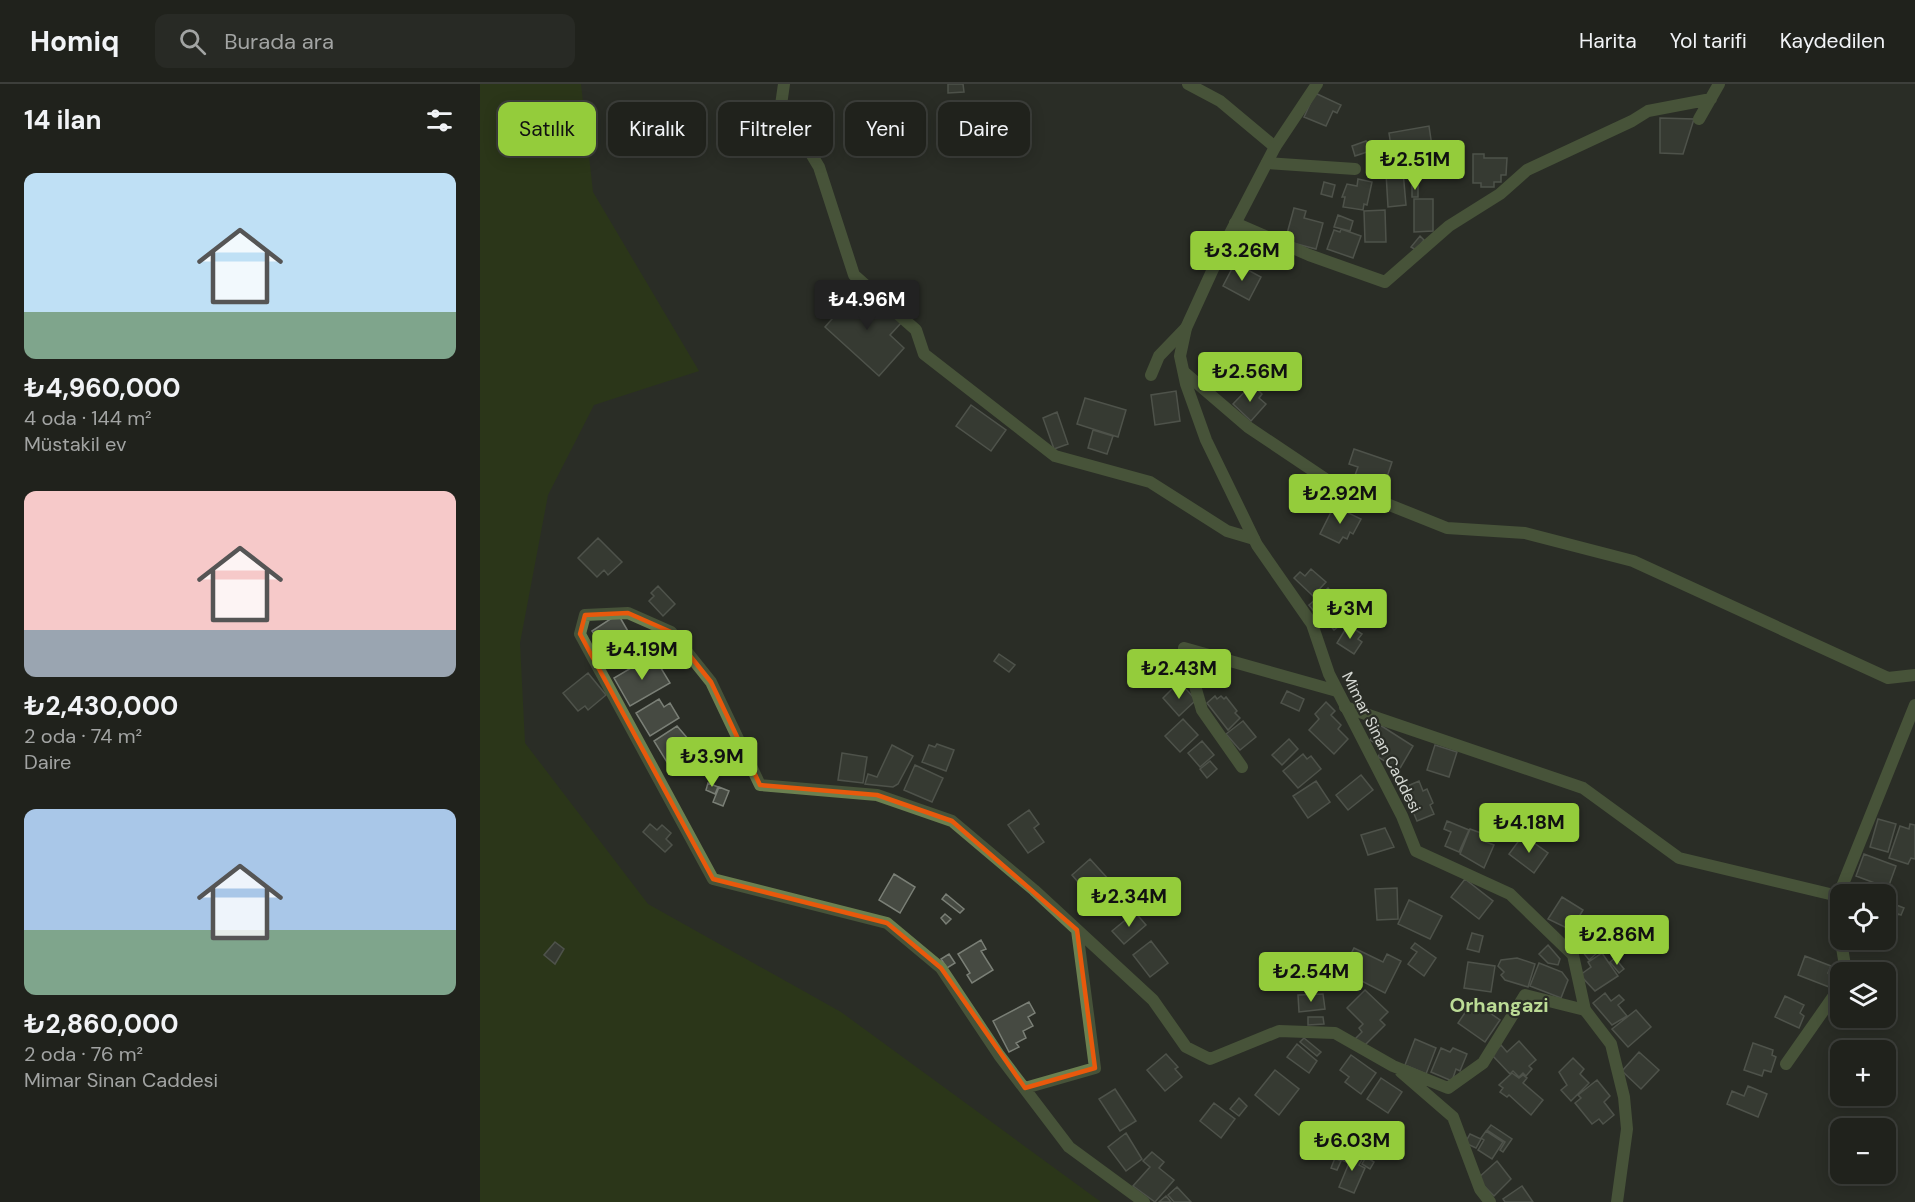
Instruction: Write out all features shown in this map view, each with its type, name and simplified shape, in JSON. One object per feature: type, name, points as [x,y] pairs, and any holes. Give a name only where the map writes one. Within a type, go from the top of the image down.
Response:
[{"type":"street","points":[[784,84],[780,112],[797,130],[819,167],[854,275],[916,330],[924,354],[1055,456],[1150,482],[1227,531],[1254,539]]},
{"type":"street","points":[[1188,84],[1220,101],[1275,147]]},
{"type":"street","name":"Mimar Sinan Caddesi","points":[[1317,84],[1275,147],[1235,223],[1186,328],[1180,356],[1184,372],[1206,440],[1254,539],[1312,624],[1337,691],[1402,816],[1416,851],[1510,894],[1573,955],[1585,1010],[1611,1044],[1624,1097],[1627,1129],[1617,1202]]},
{"type":"street","points":[[1699,119],[1719,84]]},
{"type":"street","points":[[1235,223],[1309,255],[1385,282],[1449,226],[1500,194],[1527,170],[1632,121],[1648,111],[1711,99]]},
{"type":"street","points":[[1267,163],[1355,169]]},
{"type":"street","points":[[1151,375],[1160,356],[1186,328]]},
{"type":"street","points":[[1184,372],[1248,428],[1327,480],[1447,528],[1525,533],[1633,561],[1888,678],[1915,675]]},
{"type":"street","points":[[1144,1202],[1070,1147],[1025,1088],[941,968],[887,923],[713,879],[580,634],[585,615],[628,613],[671,632],[711,682],[760,785],[877,795],[952,821],[1153,1000],[1186,1047],[1210,1059],[1278,1031],[1335,1033],[1393,1066],[1448,1088],[1483,1063],[1525,995],[1585,1010]]},
{"type":"street","points":[[1242,767],[1202,710],[1184,648],[1337,691]]},
{"type":"street","points":[[1843,884],[1915,705]]},
{"type":"street","points":[[1345,707],[1583,788],[1679,858],[1830,894]]},
{"type":"street","points":[[1025,1088],[1095,1068],[1077,930]]},
{"type":"street","points":[[1786,1064],[1830,1001]]},
{"type":"street","points":[[1393,1066],[1453,1117],[1480,1189],[1490,1202]]},
{"type":"highlighted area","points":[[628,613],[671,632],[711,682],[760,785],[877,795],[952,821],[1077,930],[1095,1068],[1025,1088],[941,968],[887,923],[713,879],[580,634],[585,615]]},
{"type":"green space","points":[[480,84],[581,84],[583,102],[498,102],[498,156],[589,156],[593,192],[699,371],[594,405],[548,495],[520,643],[525,743],[648,904],[841,1012],[1101,1202],[480,1202]]},
{"type":"building","points":[[948,84],[963,84],[964,92],[948,93]]},
{"type":"building","points":[[1315,93],[1341,105],[1337,113],[1333,111],[1326,126],[1304,117]]},
{"type":"building","points":[[1660,118],[1694,119],[1683,154],[1660,153]]},
{"type":"building","points":[[1429,126],[1434,160],[1410,164],[1408,157],[1393,159],[1389,133]]},
{"type":"building","points":[[1366,141],[1370,151],[1355,156],[1352,146]]},
{"type":"building","points":[[1388,144],[1391,160],[1378,162],[1376,145]]},
{"type":"building","points":[[1473,154],[1484,154],[1484,158],[1507,158],[1506,175],[1501,175],[1501,182],[1494,182],[1494,187],[1481,187],[1481,183],[1473,183]]},
{"type":"building","points":[[1382,163],[1383,174],[1371,176],[1370,164]]},
{"type":"building","points":[[1403,171],[1406,205],[1388,207],[1386,173]]},
{"type":"building","points":[[1358,179],[1372,182],[1367,205],[1364,204],[1363,210],[1343,207],[1345,197],[1342,197],[1347,184],[1357,186]]},
{"type":"building","points":[[1324,182],[1335,185],[1332,197],[1321,194]]},
{"type":"building","points":[[1418,185],[1418,197],[1412,197],[1412,186]]},
{"type":"building","points":[[1414,199],[1433,199],[1433,231],[1414,232]]},
{"type":"building","points":[[1294,208],[1306,211],[1304,218],[1323,223],[1316,249],[1285,241]]},
{"type":"building","points":[[1385,210],[1386,242],[1365,242],[1364,211]]},
{"type":"building","points":[[1338,215],[1353,221],[1350,231],[1334,227]]},
{"type":"building","points":[[1341,229],[1361,236],[1353,258],[1327,249],[1334,230],[1340,232]]},
{"type":"building","points":[[1420,236],[1424,240],[1416,250],[1411,247]]},
{"type":"building","points":[[1235,263],[1261,277],[1249,300],[1223,286]]},
{"type":"building","points":[[861,286],[901,323],[890,335],[904,348],[879,376],[825,327]]},
{"type":"building","points":[[1252,384],[1262,394],[1259,398],[1266,404],[1251,421],[1233,404]]},
{"type":"building","points":[[1176,391],[1180,421],[1155,425],[1151,395]]},
{"type":"building","points":[[1085,398],[1126,410],[1118,437],[1077,424]]},
{"type":"building","points":[[971,405],[1006,430],[991,451],[956,426]]},
{"type":"building","points":[[1057,412],[1068,444],[1054,449],[1043,418]]},
{"type":"building","points":[[1093,430],[1113,436],[1107,454],[1088,448]]},
{"type":"building","points":[[1354,449],[1392,462],[1384,486],[1354,478],[1358,467],[1349,464]]},
{"type":"building","points":[[1334,506],[1361,519],[1353,534],[1350,532],[1347,539],[1343,537],[1339,543],[1320,534]]},
{"type":"building","points":[[598,538],[622,562],[608,575],[604,570],[597,577],[578,558]]},
{"type":"building","points":[[1311,569],[1326,582],[1313,596],[1294,578],[1300,572],[1305,576]]},
{"type":"building","points":[[658,586],[675,604],[663,616],[649,601],[654,596],[651,593]]},
{"type":"building","points":[[1328,588],[1345,608],[1336,615],[1343,623],[1334,630],[1327,622],[1324,624],[1309,605]]},
{"type":"building","points":[[618,614],[640,652],[620,664],[615,657],[608,662],[602,652],[609,648],[604,640],[600,643],[592,631]]},
{"type":"building","points":[[1348,625],[1362,634],[1358,639],[1362,642],[1354,654],[1337,643]]},
{"type":"building","points":[[999,654],[1015,665],[1009,672],[994,661]]},
{"type":"building","points":[[653,655],[670,683],[630,706],[614,678]]},
{"type":"building","points":[[588,673],[606,695],[588,710],[585,706],[578,711],[563,693]]},
{"type":"building","points":[[1174,687],[1179,692],[1184,687],[1196,700],[1179,716],[1163,698]]},
{"type":"building","points":[[1287,691],[1304,699],[1299,711],[1281,703]]},
{"type":"building","points":[[1215,696],[1217,699],[1221,696],[1224,699],[1226,697],[1240,718],[1228,730],[1207,703]]},
{"type":"building","points":[[659,699],[664,707],[670,703],[679,718],[650,736],[636,713]]},
{"type":"building","points":[[1326,702],[1335,711],[1331,715],[1341,725],[1338,729],[1348,739],[1334,754],[1309,730],[1319,719],[1315,714]]},
{"type":"building","points":[[1183,719],[1198,735],[1180,752],[1165,736]]},
{"type":"building","points":[[1243,721],[1256,737],[1240,750],[1226,734]]},
{"type":"building","points":[[1380,725],[1413,746],[1399,770],[1378,757],[1383,748],[1370,740]]},
{"type":"building","points":[[677,726],[695,747],[677,758],[679,761],[670,767],[654,741]]},
{"type":"building","points":[[1289,739],[1298,749],[1282,765],[1272,755]]},
{"type":"building","points":[[1202,741],[1214,755],[1200,767],[1188,753]]},
{"type":"building","points":[[937,744],[954,750],[946,771],[922,762],[929,745],[935,747]]},
{"type":"building","points":[[892,745],[913,756],[898,784],[893,787],[865,784],[868,774],[877,777]]},
{"type":"building","points":[[1435,745],[1457,752],[1449,777],[1427,770]]},
{"type":"building","points":[[842,753],[867,757],[863,783],[838,780]]},
{"type":"building","points":[[1303,754],[1307,759],[1311,756],[1321,769],[1298,788],[1283,771]]},
{"type":"building","points":[[1210,761],[1217,769],[1207,778],[1200,769]]},
{"type":"building","points":[[915,765],[943,778],[932,802],[904,790]]},
{"type":"building","points":[[1361,775],[1373,790],[1348,810],[1336,795]]},
{"type":"building","points":[[1316,781],[1330,802],[1308,818],[1293,796]]},
{"type":"building","points":[[1419,781],[1423,791],[1427,789],[1433,803],[1430,805],[1434,814],[1417,821],[1403,788]]},
{"type":"building","points":[[708,783],[718,787],[715,794],[706,790]]},
{"type":"building","points":[[719,787],[729,791],[723,806],[713,802]]},
{"type":"building","points":[[1029,810],[1039,824],[1034,828],[1044,842],[1028,853],[1008,825]]},
{"type":"building","points":[[1878,819],[1896,824],[1888,852],[1870,847]]},
{"type":"building","points":[[1447,821],[1469,830],[1459,852],[1445,846],[1451,832],[1444,829]]},
{"type":"building","points":[[650,824],[657,830],[662,825],[671,833],[666,839],[672,845],[665,852],[643,832]]},
{"type":"building","points":[[1910,824],[1915,825],[1915,859],[1911,858],[1908,864],[1889,858],[1900,826],[1909,829]]},
{"type":"building","points":[[1385,828],[1394,847],[1368,855],[1361,835]]},
{"type":"building","points":[[1470,829],[1481,833],[1480,836],[1487,839],[1486,842],[1494,845],[1484,868],[1460,854]]},
{"type":"building","points":[[1523,835],[1548,853],[1534,873],[1509,854]]},
{"type":"building","points":[[1864,854],[1896,866],[1889,884],[1877,884],[1856,876]]},
{"type":"building","points":[[1090,859],[1110,881],[1091,897],[1072,875]]},
{"type":"building","points":[[894,874],[915,887],[900,913],[879,900]]},
{"type":"building","points":[[1465,879],[1493,901],[1479,919],[1451,897]]},
{"type":"building","points":[[1397,888],[1398,919],[1377,920],[1375,889]]},
{"type":"building","points":[[946,894],[964,909],[960,913],[942,899]]},
{"type":"building","points":[[1562,897],[1583,910],[1571,930],[1548,919]]},
{"type":"building","points":[[1409,900],[1442,916],[1430,939],[1398,924]]},
{"type":"building","points":[[1896,905],[1904,908],[1901,915],[1898,914],[1896,920]]},
{"type":"building","points":[[1135,912],[1146,925],[1124,944],[1112,931]]},
{"type":"building","points":[[945,914],[951,919],[946,924],[941,918]]},
{"type":"building","points":[[1594,919],[1606,935],[1591,946],[1597,953],[1589,960],[1571,937]]},
{"type":"building","points":[[1472,933],[1483,936],[1479,952],[1467,949]]},
{"type":"building","points":[[981,940],[986,949],[981,951],[993,970],[972,983],[967,975],[970,973],[958,954]]},
{"type":"building","points":[[1151,941],[1168,963],[1150,977],[1133,955]]},
{"type":"building","points":[[555,942],[564,949],[555,964],[544,955]]},
{"type":"building","points":[[1415,943],[1436,958],[1424,976],[1408,964],[1417,952],[1411,948]]},
{"type":"building","points":[[1548,945],[1560,959],[1558,965],[1548,963],[1539,954]]},
{"type":"building","points":[[1354,948],[1383,962],[1387,954],[1401,961],[1385,993],[1342,971]]},
{"type":"building","points":[[1602,953],[1618,976],[1595,991],[1580,975],[1591,967],[1588,962]]},
{"type":"building","points":[[949,954],[955,963],[947,968],[941,959]]},
{"type":"building","points":[[1805,956],[1830,966],[1829,987],[1798,975]]},
{"type":"building","points":[[1517,958],[1535,964],[1528,987],[1505,980],[1501,975],[1504,972],[1498,966],[1501,960]]},
{"type":"building","points":[[1615,958],[1624,969],[1619,973],[1610,962]]},
{"type":"building","points":[[1468,962],[1495,966],[1491,992],[1464,988]]},
{"type":"building","points":[[1539,963],[1562,972],[1568,980],[1561,998],[1530,986]]},
{"type":"building","points":[[1365,990],[1388,1012],[1380,1020],[1385,1025],[1363,1047],[1355,1039],[1362,1032],[1359,1028],[1363,1024],[1347,1008]]},
{"type":"building","points":[[1605,993],[1611,1001],[1619,995],[1624,1000],[1618,1005],[1627,1016],[1612,1025],[1593,1003]]},
{"type":"building","points":[[1323,994],[1325,1009],[1299,1012],[1298,995]]},
{"type":"building","points":[[1785,996],[1804,1005],[1800,1013],[1804,1016],[1799,1028],[1775,1017]]},
{"type":"building","points":[[1473,1001],[1500,1020],[1485,1042],[1458,1023]]},
{"type":"building","points":[[1029,1002],[1035,1013],[1028,1017],[1033,1026],[1023,1031],[1026,1038],[1016,1043],[1019,1047],[1009,1052],[993,1021]]},
{"type":"building","points":[[1636,1010],[1651,1027],[1628,1047],[1612,1029]]},
{"type":"building","points":[[1308,1017],[1323,1017],[1324,1024],[1308,1025]]},
{"type":"building","points":[[1304,1038],[1321,1052],[1317,1056],[1300,1042]]},
{"type":"building","points":[[1415,1039],[1436,1048],[1426,1074],[1405,1065]]},
{"type":"building","points":[[1519,1041],[1536,1060],[1529,1066],[1532,1069],[1526,1076],[1523,1073],[1519,1077],[1513,1071],[1510,1074],[1491,1054],[1501,1045],[1507,1052]]},
{"type":"building","points":[[1753,1043],[1773,1050],[1772,1055],[1776,1057],[1771,1072],[1764,1070],[1762,1076],[1744,1070]]},
{"type":"building","points":[[1297,1044],[1317,1061],[1309,1073],[1287,1057]]},
{"type":"building","points":[[1441,1048],[1450,1052],[1453,1048],[1467,1054],[1460,1071],[1456,1069],[1452,1081],[1431,1072]]},
{"type":"building","points":[[1639,1052],[1659,1070],[1641,1089],[1622,1071]]},
{"type":"building","points":[[1166,1054],[1178,1067],[1175,1069],[1182,1077],[1165,1091],[1147,1070]]},
{"type":"building","points":[[1351,1055],[1376,1073],[1361,1094],[1345,1082],[1349,1077],[1340,1070]]},
{"type":"building","points":[[1573,1058],[1584,1069],[1580,1074],[1589,1083],[1571,1101],[1561,1090],[1567,1085],[1559,1072]]},
{"type":"building","points":[[1275,1070],[1299,1089],[1279,1115],[1255,1095]]},
{"type":"building","points":[[1512,1073],[1519,1078],[1523,1075],[1527,1078],[1523,1083],[1543,1100],[1531,1115],[1509,1095],[1507,1097],[1500,1092],[1503,1088],[1499,1085]]},
{"type":"building","points":[[1381,1078],[1402,1092],[1388,1113],[1367,1099]]},
{"type":"building","points":[[1597,1080],[1610,1096],[1604,1102],[1614,1115],[1603,1124],[1599,1119],[1592,1124],[1575,1103],[1581,1098],[1578,1095]]},
{"type":"building","points":[[1748,1086],[1767,1094],[1758,1117],[1727,1104],[1732,1091],[1744,1096]]},
{"type":"building","points":[[1115,1089],[1136,1121],[1120,1131],[1099,1099]]},
{"type":"building","points":[[1239,1098],[1247,1106],[1239,1116],[1230,1109]]},
{"type":"building","points":[[1214,1103],[1235,1119],[1221,1138],[1200,1121]]},
{"type":"building","points":[[1491,1125],[1512,1139],[1503,1152],[1500,1150],[1505,1142],[1487,1130]]},
{"type":"building","points":[[1389,1128],[1403,1138],[1393,1154],[1378,1145]]},
{"type":"building","points":[[1486,1131],[1503,1142],[1492,1159],[1478,1150],[1484,1140],[1481,1138]]},
{"type":"building","points":[[1126,1133],[1142,1159],[1126,1171],[1108,1147]]},
{"type":"building","points":[[1470,1134],[1481,1139],[1476,1148],[1465,1143]]},
{"type":"building","points":[[1346,1150],[1363,1158],[1359,1165],[1365,1168],[1354,1193],[1339,1187],[1349,1163],[1342,1160]]},
{"type":"building","points":[[1152,1152],[1164,1162],[1159,1168],[1174,1180],[1155,1202],[1133,1186],[1150,1167],[1143,1161]]},
{"type":"building","points":[[1366,1157],[1374,1162],[1370,1169],[1362,1164]]},
{"type":"building","points":[[1335,1158],[1341,1161],[1337,1170],[1331,1168]]},
{"type":"building","points":[[1497,1161],[1511,1179],[1494,1196],[1477,1179]]},
{"type":"building","points":[[1522,1186],[1533,1202],[1505,1202],[1503,1199]]},
{"type":"building","points":[[1177,1187],[1191,1202],[1174,1202],[1168,1195]]},
{"type":"building","points":[[1166,1196],[1171,1202],[1159,1202]]},
{"type":"district","name":"Orhangazi","points":[[1499,1005]]}]
